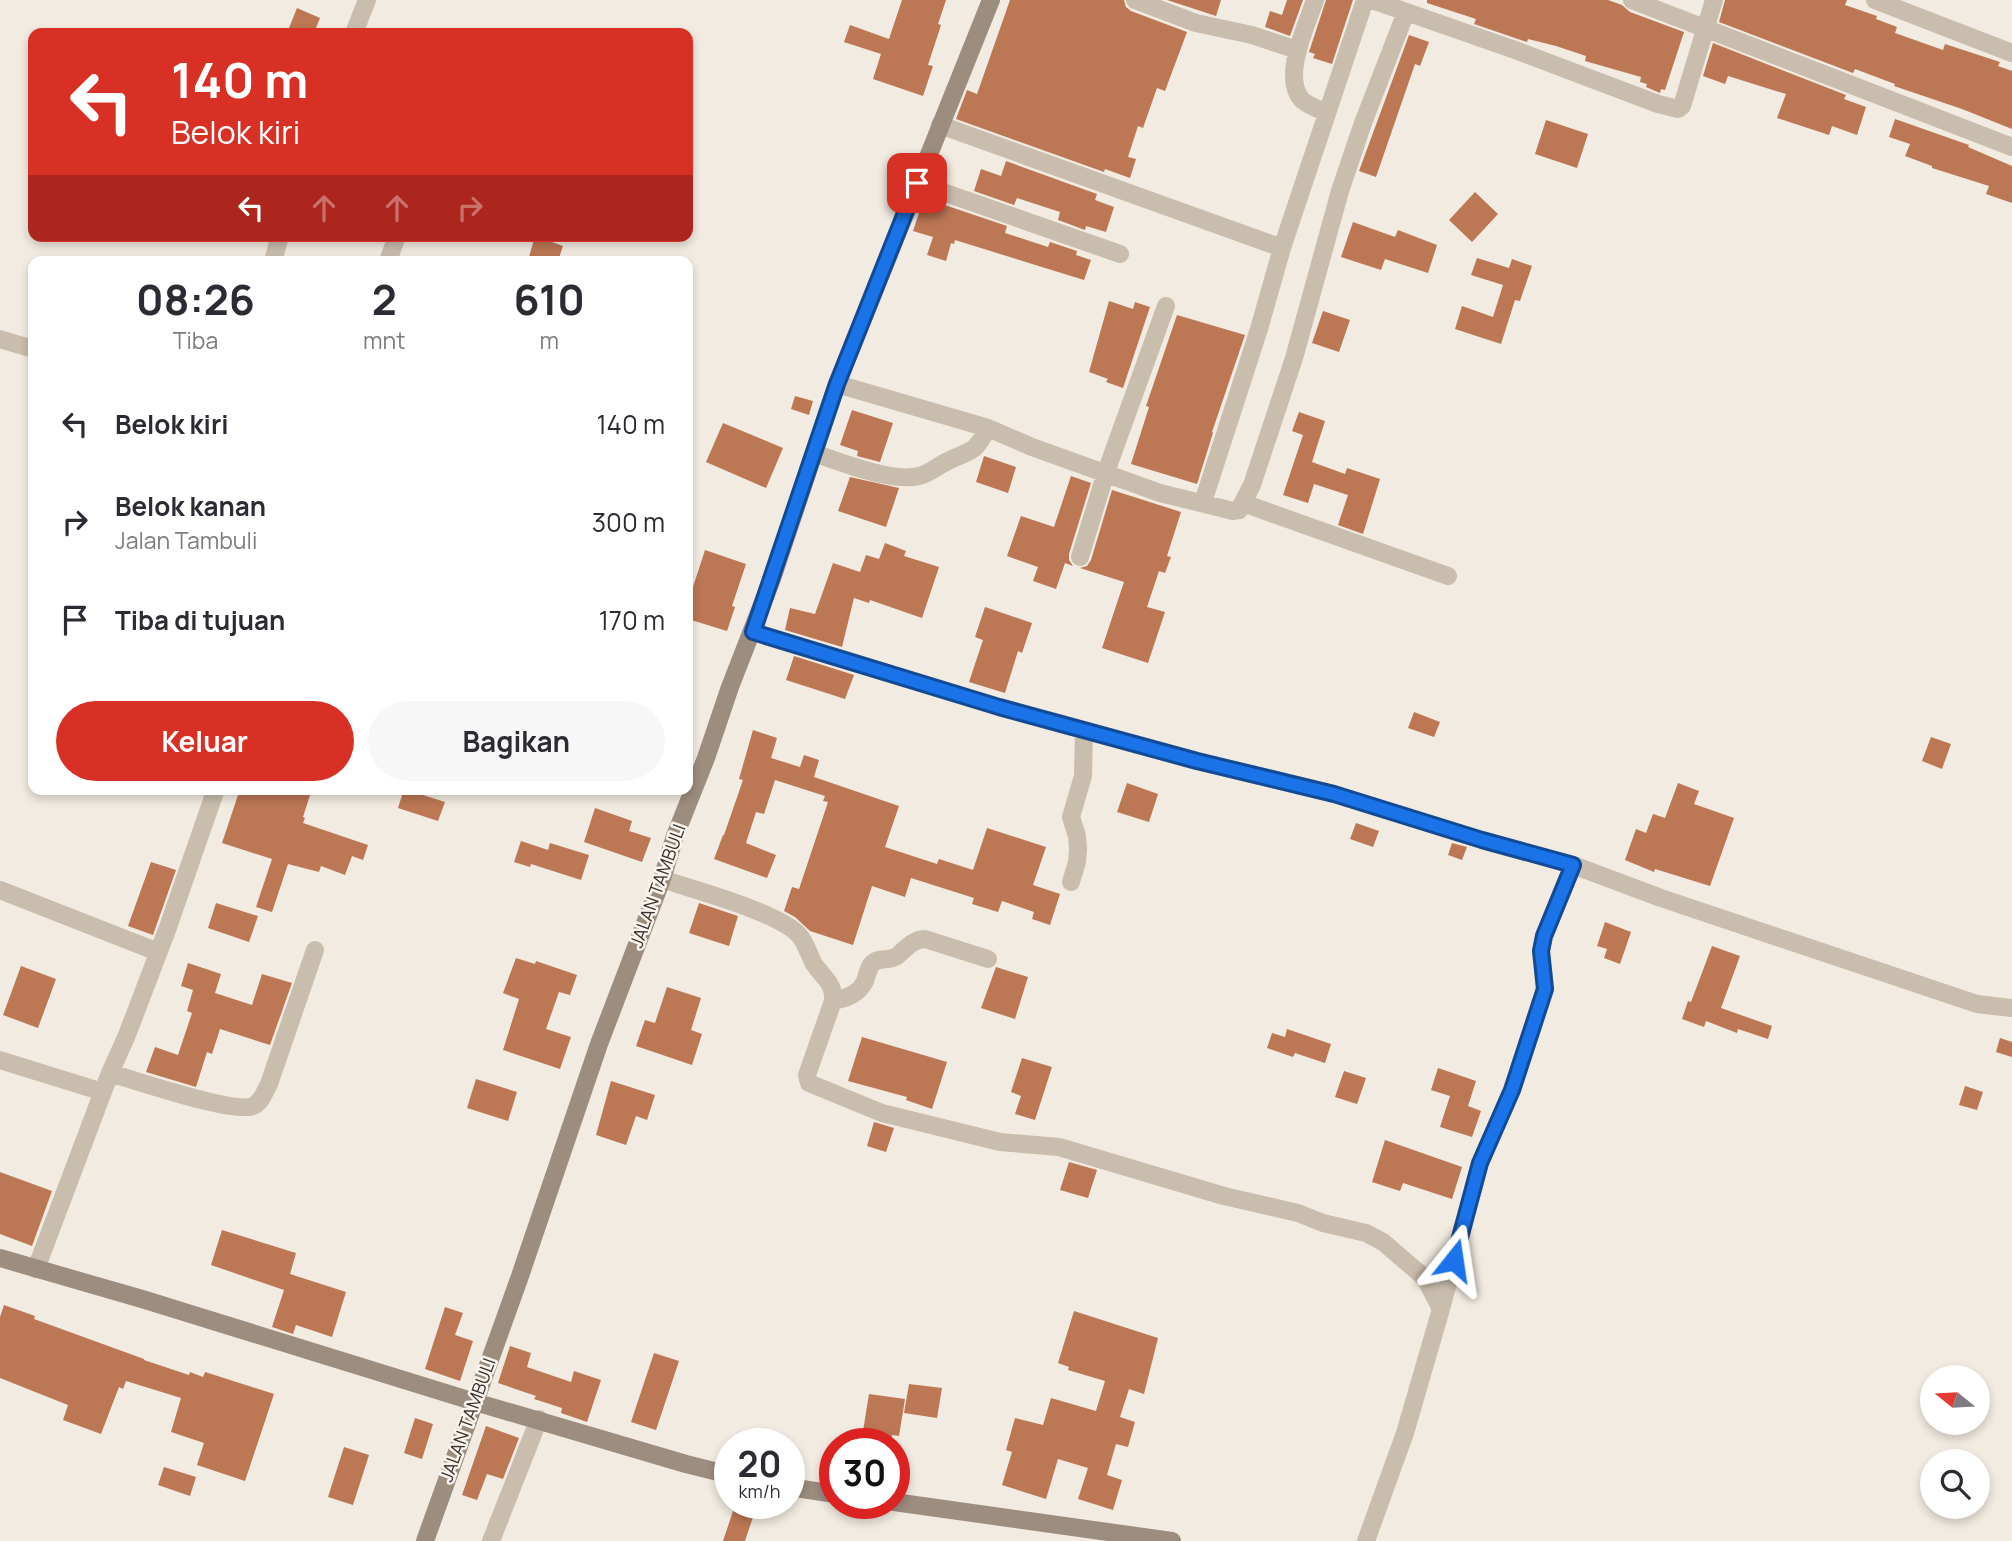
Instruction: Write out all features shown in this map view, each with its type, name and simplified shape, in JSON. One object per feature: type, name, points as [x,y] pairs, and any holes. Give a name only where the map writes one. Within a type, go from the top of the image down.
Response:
[{"type":"street","points":[[356,28],[367,0]]},
{"type":"street","name":"JALAN TAMBULI","points":[[693,791],[753,632],[837,384],[991,0]]},
{"type":"street","points":[[1135,0],[1196,23],[1252,35],[1297,50]]},
{"type":"street","points":[[1315,0],[1297,50],[1294,75],[1300,97],[1326,113]]},
{"type":"street","points":[[1203,502],[1282,248],[1365,0]]},
{"type":"street","points":[[1373,0],[1678,109],[1682,106],[1714,0]]},
{"type":"street","points":[[1632,0],[2012,147]]},
{"type":"street","points":[[1875,0],[2012,53]]},
{"type":"street","points":[[837,384],[988,428],[1032,447],[1160,493],[1233,511],[1239,510],[1252,485],[1294,358],[1344,179],[1363,122],[1406,12]]},
{"type":"street","points":[[940,125],[1282,248]]},
{"type":"street","points":[[917,183],[1121,254]]},
{"type":"street","points":[[1080,557],[1106,472],[1166,306]]},
{"type":"street","points":[[0,339],[28,347]]},
{"type":"street","points":[[814,453],[856,467],[904,478],[921,476],[948,460],[976,449],[988,428]]},
{"type":"street","points":[[1243,503],[1448,576]]},
{"type":"street","points":[[753,632],[999,707],[1197,761],[1334,794],[1573,865],[1661,898],[1977,1004],[2012,1008]]},
{"type":"street","points":[[1070,882],[1077,862],[1077,836],[1071,817],[1083,776],[1084,730]]},
{"type":"street","points":[[36,1269],[127,1035],[214,795]]},
{"type":"street","name":"JALAN TAMBULI","points":[[425,1541],[600,1044],[691,795]]},
{"type":"street","points":[[1366,1541],[1405,1433],[1480,1163],[1512,1090],[1545,989],[1541,951],[1544,936],[1573,865]]},
{"type":"street","points":[[662,879],[748,907],[791,928],[801,936],[809,956],[834,990],[833,1001],[807,1075],[809,1083],[814,1086],[882,1113],[1000,1142],[1059,1147],[1224,1196],[1298,1213],[1323,1223],[1366,1233],[1383,1242],[1425,1278],[1441,1309]]},
{"type":"street","points":[[0,890],[158,952]]},
{"type":"street","points":[[833,1001],[848,998],[862,987],[874,962],[895,957],[917,940],[925,939],[988,958]]},
{"type":"street","points":[[110,1073],[211,1102],[241,1107],[253,1106],[260,1101],[269,1084],[316,950]]},
{"type":"street","points":[[0,1060],[103,1092]]},
{"type":"street","points":[[0,1258],[475,1402],[714,1471]]},
{"type":"street","points":[[491,1541],[539,1419]]},
{"type":"street","points":[[910,1504],[1172,1541]]},
{"type":"building","points":[[902,0],[946,0],[928,65],[933,66],[923,96],[873,79],[881,54],[844,42],[850,25],[889,39]]},
{"type":"building","points":[[1010,0],[1124,0],[1131,11],[1187,32],[1165,91],[1157,88],[1143,128],[1138,126],[1128,157],[1136,159],[1130,178],[1105,169],[1104,172],[956,119],[967,90],[977,94]]},
{"type":"building","points":[[1167,0],[1221,0],[1216,16]]},
{"type":"building","points":[[1287,0],[1303,0],[1290,36],[1265,27],[1270,11],[1282,15]]},
{"type":"building","points":[[1326,0],[1353,0],[1332,64],[1313,58],[1315,54],[1309,52]]},
{"type":"building","points":[[1427,0],[1608,0],[1622,5],[1630,12],[1684,32],[1665,90],[1661,89],[1660,93],[1640,82],[1641,77],[1585,61],[1586,56],[1556,46],[1528,39],[1527,42],[1474,24],[1476,19],[1427,3]]},
{"type":"building","points":[[1725,0],[1847,0],[1845,5],[1877,16],[1876,19],[1897,27],[1895,33],[1943,50],[1945,44],[2000,62],[1998,66],[2012,71],[2012,129],[1855,69],[1853,73],[1719,22]]},
{"type":"building","points":[[297,8],[320,18],[316,28],[289,28]]},
{"type":"building","points":[[1409,35],[1429,42],[1420,66],[1415,64],[1376,177],[1359,171]]},
{"type":"building","points":[[1713,43],[1846,95],[1844,99],[1866,107],[1857,135],[1832,126],[1829,135],[1777,118],[1786,94],[1728,76],[1725,84],[1703,76]]},
{"type":"building","points":[[1895,119],[1969,145],[1968,147],[2012,166],[2012,203],[1986,194],[1989,186],[1932,168],[1905,156],[1910,144],[1889,137]]},
{"type":"building","points":[[1546,120],[1588,134],[1577,168],[1535,154]]},
{"type":"building","points":[[1006,161],[1097,194],[1095,200],[1114,207],[1106,232],[1086,226],[1085,230],[1058,220],[1060,212],[1017,198],[1014,205],[974,191],[981,169],[1001,176]]},
{"type":"building","points":[[1475,192],[1498,214],[1472,242],[1449,220]]},
{"type":"building","points":[[924,198],[1007,226],[1005,233],[1048,247],[1050,242],[1077,251],[1076,255],[1091,260],[1084,280],[955,240],[954,244],[951,243],[946,261],[927,255],[933,237],[913,231]]},
{"type":"building","points":[[1353,222],[1395,237],[1398,230],[1437,245],[1428,273],[1385,259],[1381,270],[1341,257]]},
{"type":"building","points":[[533,242],[552,242],[563,246],[560,256],[529,256]]},
{"type":"building","points":[[1477,258],[1509,268],[1512,259],[1532,266],[1520,301],[1515,300],[1501,344],[1455,329],[1462,306],[1493,317],[1503,285],[1471,275]]},
{"type":"building","points":[[1109,301],[1133,309],[1135,302],[1150,307],[1123,388],[1089,372]]},
{"type":"building","points":[[1323,311],[1350,320],[1339,352],[1312,343]]},
{"type":"building","points":[[1177,315],[1245,335],[1197,484],[1131,464],[1149,407],[1146,406]]},
{"type":"building","points":[[795,396],[813,401],[809,415],[791,409]]},
{"type":"building","points":[[852,410],[893,423],[880,462],[857,456],[858,451],[840,445]]},
{"type":"building","points":[[1299,412],[1325,421],[1312,462],[1345,474],[1347,468],[1380,479],[1363,534],[1338,525],[1348,495],[1314,484],[1308,503],[1283,495],[1303,435],[1292,431]]},
{"type":"building","points":[[723,423],[783,448],[766,488],[706,462]]},
{"type":"building","points":[[984,456],[1016,467],[1008,493],[976,482]]},
{"type":"building","points":[[1071,476],[1091,483],[1069,554],[1073,566],[1065,563],[1056,589],[1033,581],[1038,567],[1007,556],[1021,516],[1054,527]]},
{"type":"building","points":[[850,477],[899,488],[886,527],[838,511]]},
{"type":"building","points":[[1112,490],[1181,512],[1167,556],[1171,557],[1165,573],[1159,571],[1147,607],[1165,612],[1148,663],[1102,648],[1124,582],[1080,568],[1087,566],[1091,560]]},
{"type":"building","points":[[885,543],[906,551],[904,556],[939,567],[922,618],[870,600],[869,603],[854,598],[842,647],[785,630],[790,608],[815,614],[833,563],[860,572],[866,555],[879,559]]},
{"type":"building","points":[[705,550],[746,564],[727,631],[693,621],[693,587]]},
{"type":"building","points":[[985,607],[1032,623],[1022,653],[1018,651],[1005,693],[969,682],[983,640],[975,637]]},
{"type":"building","points":[[794,656],[854,675],[845,699],[786,680]]},
{"type":"building","points":[[1414,712],[1440,722],[1434,737],[1408,728]]},
{"type":"building","points":[[753,730],[777,738],[771,758],[800,767],[804,755],[819,760],[814,777],[899,806],[885,847],[937,864],[939,859],[973,870],[987,828],[1046,847],[1033,885],[1060,894],[1050,925],[1032,919],[1034,912],[1002,901],[998,912],[972,904],[974,898],[911,878],[905,897],[872,886],[853,945],[810,931],[784,911],[792,887],[799,889],[828,802],[823,801],[825,796],[775,780],[764,814],[756,812],[746,843],[776,855],[767,878],[714,859],[743,780],[739,779]]},
{"type":"building","points":[[1931,737],[1951,744],[1942,769],[1922,761]]},
{"type":"building","points":[[1127,783],[1158,794],[1149,822],[1117,812]]},
{"type":"building","points":[[1678,783],[1699,791],[1694,804],[1734,818],[1710,886],[1655,869],[1654,872],[1625,860],[1636,829],[1646,833],[1653,814],[1665,818]]},
{"type":"building","points":[[238,795],[310,795],[303,823],[368,845],[363,860],[352,856],[345,875],[321,866],[319,872],[288,864],[272,912],[256,907],[272,859],[222,843]]},
{"type":"building","points":[[402,795],[423,795],[445,802],[438,821],[398,808]]},
{"type":"building","points":[[595,808],[632,821],[629,831],[651,838],[642,862],[584,842]]},
{"type":"building","points":[[1356,823],[1379,831],[1373,847],[1350,839]]},
{"type":"building","points":[[521,841],[548,850],[550,843],[589,855],[581,880],[531,864],[530,867],[514,862]]},
{"type":"building","points":[[1452,843],[1467,847],[1462,860],[1448,855]]},
{"type":"building","points":[[151,862],[176,870],[153,935],[128,926]]},
{"type":"building","points":[[216,903],[258,916],[249,942],[208,928]]},
{"type":"building","points":[[699,903],[738,916],[729,946],[689,933]]},
{"type":"building","points":[[1605,922],[1631,932],[1620,964],[1604,958],[1607,949],[1597,946]]},
{"type":"building","points":[[1712,946],[1740,956],[1721,1008],[1772,1026],[1768,1039],[1738,1029],[1737,1033],[1706,1021],[1704,1027],[1682,1019]]},
{"type":"building","points":[[516,958],[535,964],[536,961],[577,975],[570,995],[559,992],[546,1029],[571,1037],[560,1069],[503,1050],[519,999],[503,993]]},
{"type":"building","points":[[188,963],[221,974],[215,993],[252,1005],[262,974],[292,983],[270,1045],[220,1029],[212,1054],[207,1052],[196,1087],[146,1072],[155,1047],[178,1055],[192,1013],[187,1011],[193,990],[181,986]]},
{"type":"building","points":[[21,966],[56,979],[38,1028],[3,1015]]},
{"type":"building","points":[[996,967],[1028,977],[1015,1019],[981,1008]]},
{"type":"building","points":[[667,987],[701,998],[691,1030],[702,1034],[692,1065],[636,1046],[645,1020],[655,1023]]},
{"type":"building","points":[[1287,1029],[1331,1044],[1325,1063],[1295,1053],[1293,1057],[1267,1048],[1272,1033],[1285,1037]]},
{"type":"building","points":[[862,1037],[947,1062],[932,1109],[906,1100],[907,1097],[848,1081]]},
{"type":"building","points":[[2000,1038],[2012,1042],[2012,1057],[1996,1052]]},
{"type":"building","points":[[1022,1058],[1052,1067],[1035,1120],[1015,1114],[1021,1096],[1011,1092]]},
{"type":"building","points":[[1438,1068],[1476,1081],[1468,1106],[1481,1111],[1472,1137],[1440,1127],[1450,1096],[1431,1090]]},
{"type":"building","points":[[1344,1071],[1366,1078],[1357,1104],[1335,1097]]},
{"type":"building","points":[[476,1079],[517,1092],[508,1121],[467,1108]]},
{"type":"building","points":[[611,1081],[655,1095],[647,1120],[636,1116],[626,1145],[596,1135]]},
{"type":"building","points":[[1965,1086],[1983,1092],[1977,1110],[1959,1105]]},
{"type":"building","points":[[874,1122],[894,1128],[886,1152],[867,1146]]},
{"type":"building","points":[[1385,1140],[1462,1167],[1452,1199],[1403,1183],[1400,1191],[1372,1182]]},
{"type":"building","points":[[1069,1162],[1097,1170],[1088,1198],[1060,1190]]},
{"type":"building","points":[[0,1172],[52,1191],[32,1246],[0,1234]]},
{"type":"building","points":[[222,1230],[296,1253],[290,1274],[346,1292],[332,1337],[296,1325],[293,1334],[272,1327],[284,1290],[211,1265]]},
{"type":"building","points":[[4,1305],[35,1316],[34,1319],[189,1375],[190,1372],[203,1377],[205,1372],[274,1394],[245,1481],[197,1465],[204,1443],[171,1432],[181,1398],[126,1381],[123,1389],[119,1387],[101,1434],[63,1420],[68,1405],[0,1378],[0,1317]]},
{"type":"building","points":[[445,1307],[463,1313],[455,1335],[473,1341],[460,1381],[425,1369]]},
{"type":"building","points":[[1074,1311],[1158,1338],[1144,1394],[1129,1389],[1120,1417],[1135,1422],[1128,1447],[1116,1444],[1107,1475],[1122,1480],[1113,1510],[1078,1499],[1088,1468],[1058,1459],[1046,1499],[1002,1485],[1012,1452],[1006,1450],[1015,1418],[1043,1425],[1051,1398],[1096,1411],[1105,1381],[1068,1370],[1069,1367],[1058,1363]]},
{"type":"building","points":[[510,1346],[531,1353],[527,1367],[571,1382],[574,1371],[601,1380],[587,1422],[561,1413],[562,1408],[534,1399],[536,1396],[498,1383]]},
{"type":"building","points":[[654,1353],[679,1361],[656,1430],[631,1422]]},
{"type":"building","points":[[909,1384],[942,1388],[937,1418],[904,1413]]},
{"type":"building","points":[[869,1394],[905,1399],[900,1428],[863,1428]]},
{"type":"building","points":[[415,1418],[433,1424],[422,1459],[404,1453]]},
{"type":"building","points":[[486,1426],[519,1438],[503,1479],[487,1474],[477,1500],[462,1495]]},
{"type":"building","points":[[344,1447],[369,1455],[353,1505],[328,1497]]},
{"type":"building","points":[[164,1467],[196,1477],[190,1496],[158,1485]]},
{"type":"building","points":[[730,1519],[752,1519],[745,1541],[723,1541]]},
{"type":"route","points":[[917,183],[837,384],[753,632],[999,707],[1197,761],[1334,794],[1573,865],[1544,936],[1541,951],[1545,989],[1512,1090],[1480,1163],[1454,1260]]}]
